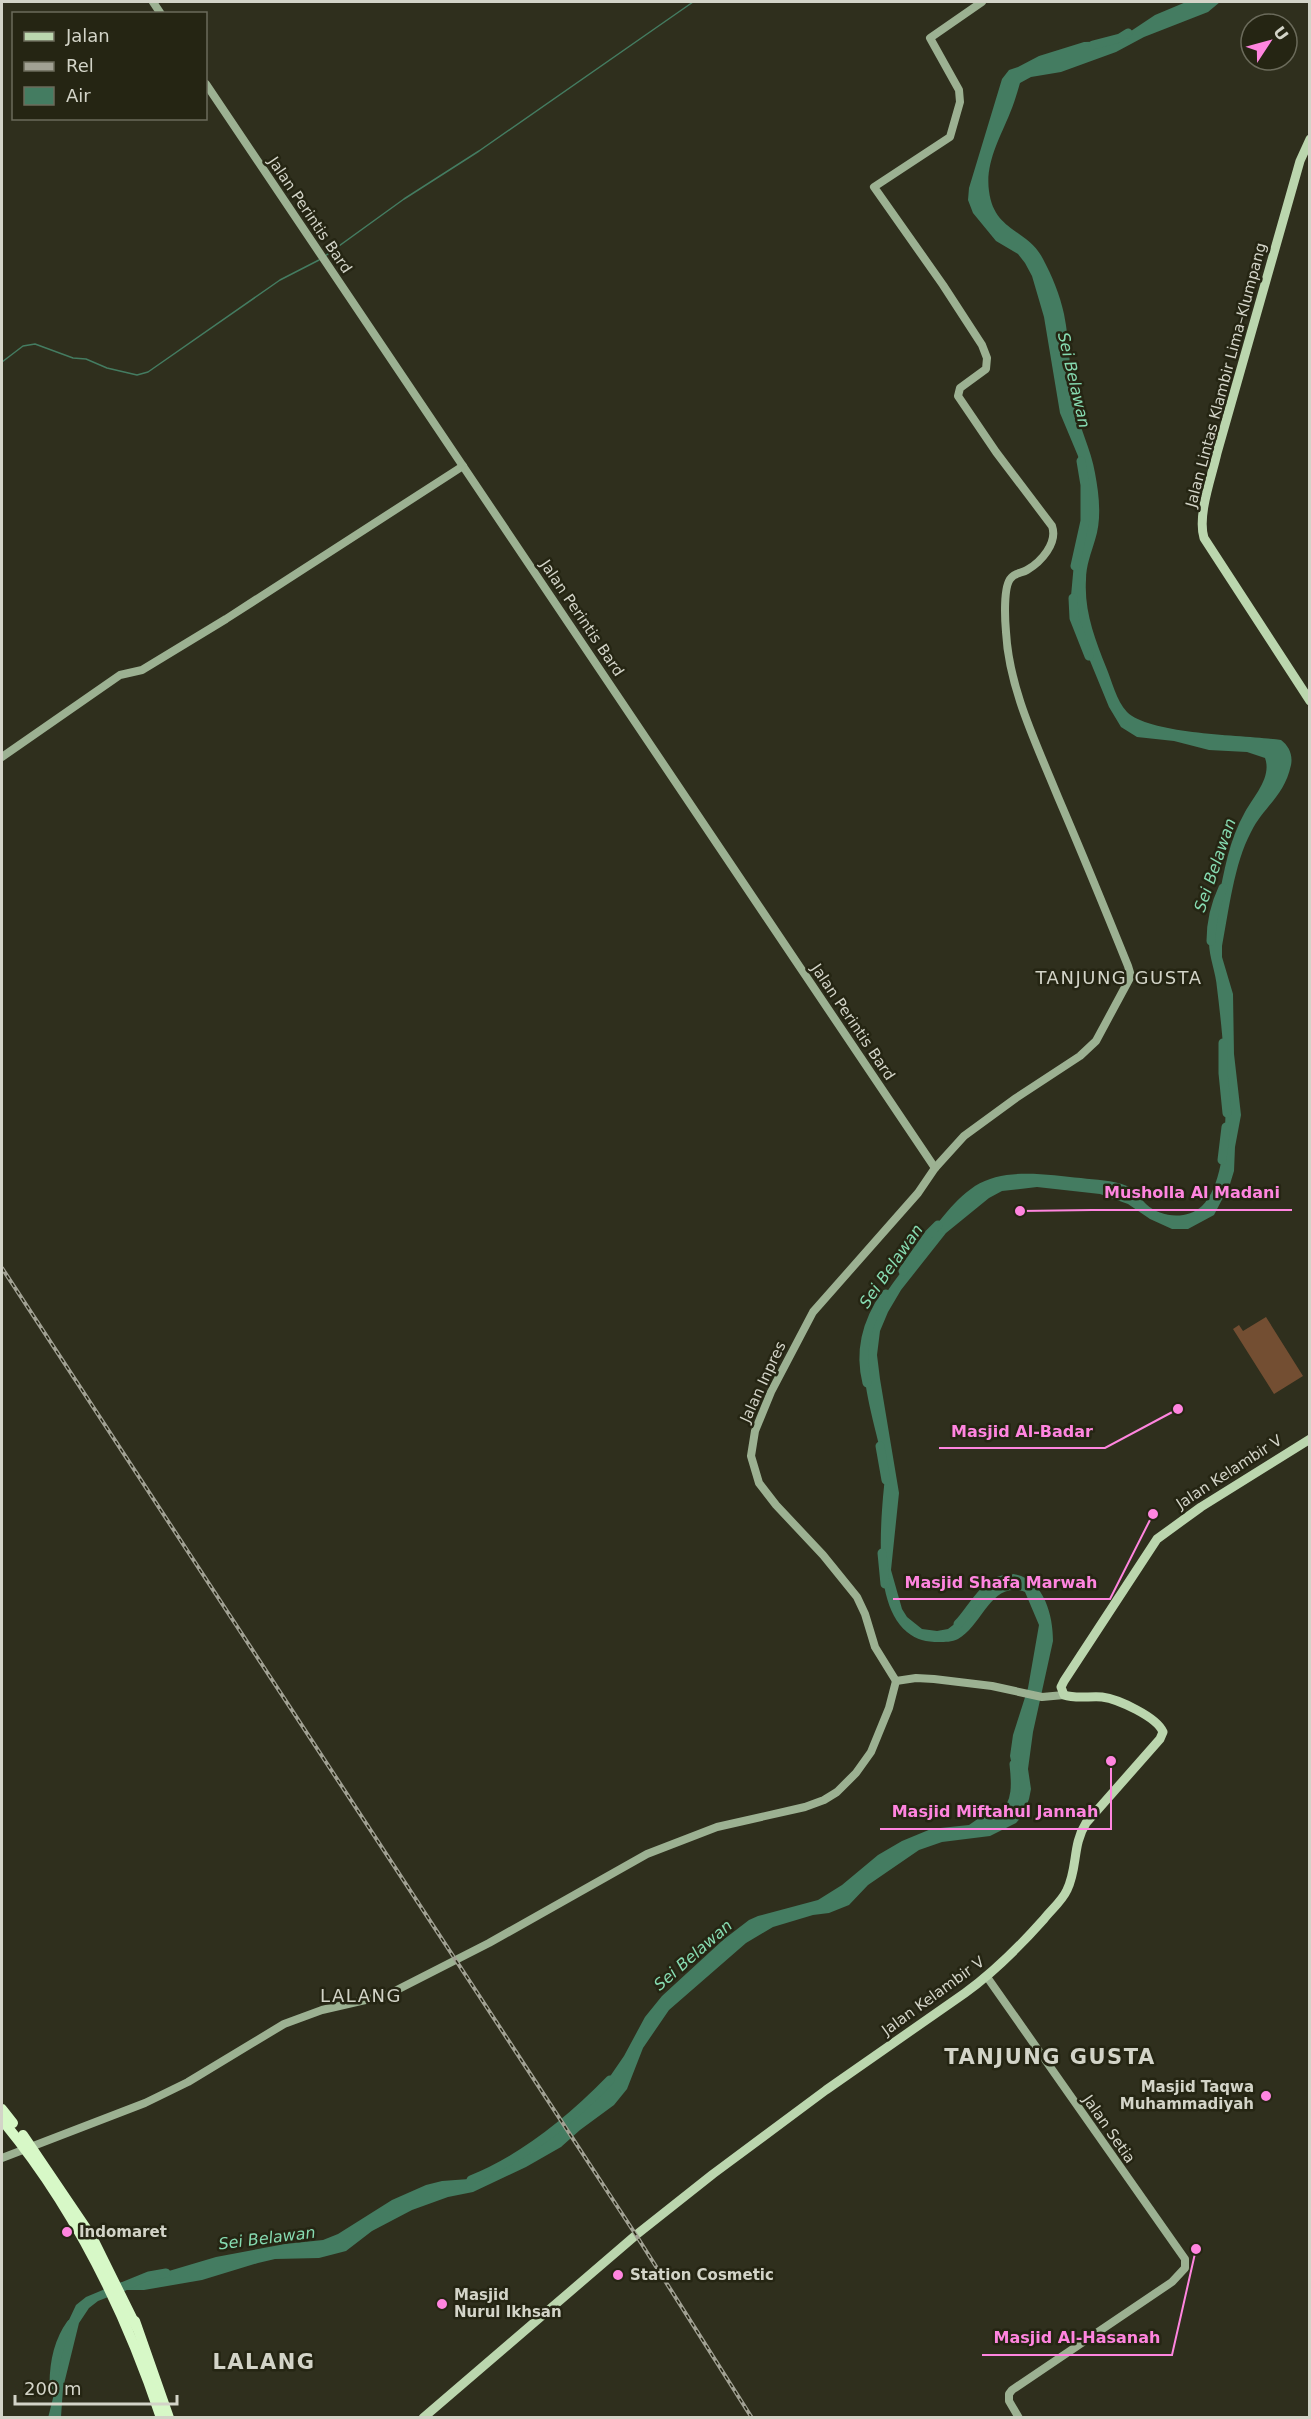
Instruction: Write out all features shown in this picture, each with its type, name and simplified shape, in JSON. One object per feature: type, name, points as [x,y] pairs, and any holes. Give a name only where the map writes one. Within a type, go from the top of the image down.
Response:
[{"type":"highway","points":[[2,2109],[92,2237],[127,2314],[161,2418]]},
{"type":"highway","points":[[2,2120],[29,2148],[84,2240],[109,2275]]},
{"type":"highway","points":[[127,2314],[137,2328],[169,2418]]},
{"type":"main road","name":"Jalan Lintas Klambir Lima–Klumpang","points":[[1310,139],[1300,161],[1206,495],[1202,529],[1204,538],[1310,701]]},
{"type":"main road","name":"Jalan Kelambir V","points":[[423,2418],[636,2235],[712,2174],[826,2090],[987,1977],[1025,1940],[1066,1892],[1079,1834],[1086,1823],[1160,1739],[1163,1732],[1159,1724],[1152,1719],[1110,1699],[1064,1695],[1061,1687],[1064,1681],[1157,1539],[1201,1507],[1310,1439]]},
{"type":"street","name":"Jalan Inpres","points":[[896,1681],[875,1647],[857,1597],[823,1555],[764,1491],[754,1473],[751,1450],[756,1426],[813,1312],[918,1193],[935,1168],[964,1136],[1090,1047],[1104,1030],[1131,976],[1037,745],[1017,691],[1008,650],[1005,611],[1008,582],[1010,578],[1034,565],[1051,546],[1055,533],[958,396],[960,388],[986,369],[987,358],[982,345],[874,187],[950,137],[960,102],[959,90],[930,38],[982,2]]},
{"type":"street","name":"Jalan Perintis Bard","points":[[207,85],[935,1168]]},
{"type":"street","points":[[2,757],[120,675],[142,670],[464,466]]},
{"type":"street","points":[[2,2158],[145,2103],[188,2082],[288,2022],[322,2010],[380,1998],[489,1943],[647,1854],[717,1827],[805,1807],[824,1800],[837,1792],[851,1778],[870,1752],[889,1708],[896,1681],[934,1678],[1016,1690],[1042,1697],[1064,1695]]},
{"type":"street","name":"Jalan Setia","points":[[987,1977],[1147,2209],[1185,2259],[1185,2268],[1172,2282],[1047,2365],[1009,2394],[1009,2401],[1019,2418]]},
{"type":"shaded area","points":[[1266,1317],[1303,1376],[1274,1394],[1233,1329],[1239,1325],[1243,1331]]},
{"type":"water","name":"Sei Belawan","points":[[1186,2],[1220,2],[1208,12],[1144,37],[1116,52],[1061,72],[1031,77],[1020,83],[994,151],[988,181],[992,204],[997,215],[1037,249],[1053,279],[1062,307],[1075,404],[1093,464],[1099,498],[1097,532],[1086,575],[1087,603],[1094,635],[1120,702],[1127,712],[1139,720],[1177,730],[1281,740],[1291,754],[1291,765],[1284,785],[1256,823],[1240,858],[1222,946],[1222,957],[1233,994],[1234,1054],[1241,1115],[1235,1147],[1234,1171],[1214,1215],[1188,1229],[1172,1229],[1150,1219],[1128,1204],[1100,1194],[1037,1187],[1002,1191],[989,1198],[946,1233],[901,1290],[880,1331],[877,1355],[899,1493],[891,1570],[902,1609],[907,1617],[922,1629],[937,1631],[948,1629],[975,1608],[992,1587],[1013,1574],[1024,1577],[1032,1583],[1045,1600],[1049,1610],[1053,1641],[1033,1732],[1028,1769],[1031,1789],[1023,1815],[1016,1823],[990,1836],[942,1842],[919,1850],[868,1885],[849,1905],[829,1913],[813,1915],[773,1927],[746,1943],[669,2010],[643,2048],[627,2089],[614,2105],[561,2147],[526,2167],[473,2192],[448,2197],[412,2210],[372,2231],[346,2251],[319,2258],[275,2259],[202,2280],[144,2290],[126,2290],[98,2301],[89,2308],[79,2323],[63,2388],[61,2417],[48,2418],[53,2398],[54,2371],[68,2322],[76,2305],[86,2297],[122,2282],[134,2284],[152,2276],[216,2257],[285,2244],[323,2240],[338,2234],[392,2200],[426,2185],[469,2179],[492,2171],[551,2133],[600,2091],[624,2056],[645,2017],[662,1996],[723,1940],[749,1920],[818,1900],[842,1885],[878,1855],[902,1841],[931,1829],[969,1825],[982,1816],[999,1815],[1014,1802],[1017,1789],[1010,1756],[1013,1735],[1028,1688],[1039,1625],[1025,1592],[1014,1590],[1004,1592],[996,1598],[966,1633],[953,1641],[934,1642],[918,1639],[907,1632],[897,1620],[889,1605],[882,1569],[884,1471],[865,1380],[863,1362],[867,1331],[889,1289],[943,1216],[966,1192],[987,1180],[999,1176],[1026,1174],[1116,1182],[1130,1187],[1152,1209],[1166,1214],[1174,1216],[1189,1214],[1202,1206],[1214,1188],[1221,1164],[1226,1102],[1216,982],[1209,948],[1210,932],[1231,845],[1239,823],[1261,786],[1267,765],[1265,758],[1247,752],[1209,750],[1174,741],[1137,737],[1121,727],[1109,707],[1086,651],[1071,596],[1074,563],[1083,533],[1087,491],[1078,456],[1060,413],[1044,317],[1032,276],[1025,263],[1018,254],[996,241],[973,213],[968,200],[969,188],[1002,79],[1009,70],[1039,56],[1084,42],[1116,41],[1155,15]]},
{"type":"waterway","points":[[325,256],[404,199],[479,151],[693,2]]},
{"type":"waterway","name":"Sei Belawan","points":[[1093,45],[1120,38],[1128,33]]},
{"type":"waterway","points":[[2,362],[23,346],[35,344],[73,358],[86,359],[107,368],[137,375],[148,372],[280,280],[319,260]]},
{"type":"waterway","name":"Sei Belawan","points":[[1075,566],[1085,521],[1085,485],[1081,461]]},
{"type":"waterway","name":"Sei Belawan","points":[[1073,598],[1074,618],[1089,656]]},
{"type":"waterway","name":"Sei Belawan","points":[[1211,941],[1214,913],[1223,888]]},
{"type":"waterway","name":"Sei Belawan","points":[[1223,1043],[1227,1113]]},
{"type":"waterway","name":"Sei Belawan","points":[[1222,1160],[1226,1127]]},
{"type":"waterway","name":"Sei Belawan","points":[[903,1271],[938,1225]]},
{"type":"waterway","name":"Sei Belawan","points":[[867,1383],[864,1359],[866,1337],[879,1304],[886,1294]]},
{"type":"waterway","name":"Sei Belawan","points":[[880,1446],[886,1480]]},
{"type":"waterway","name":"Sei Belawan","points":[[882,1553],[885,1584]]},
{"type":"waterway","name":"Sei Belawan","points":[[958,1624],[989,1587],[997,1582],[1015,1580]]},
{"type":"waterway","name":"Sei Belawan","points":[[1003,1815],[1014,1798],[1014,1764]]},
{"type":"waterway","name":"Sei Belawan","points":[[471,2180],[528,2150],[563,2124],[610,2080]]},
{"type":"waterway","name":"Sei Belawan","points":[[122,2287],[149,2276],[166,2273]]},
{"type":"waterway","name":"Sei Belawan","points":[[54,2385],[58,2353],[71,2324]]},
{"type":"railway","points":[[2,1268],[636,2235],[752,2418]]},
{"type":"place","name":"Musholla Al Madani","points":[[1020,1211]]},
{"type":"place","name":"Masjid Al-Badar","points":[[1178,1409]]},
{"type":"place","name":"Masjid Shafa Marwah","points":[[1153,1514]]},
{"type":"place","name":"Masjid Miftahul Jannah","points":[[1111,1761]]},
{"type":"place","name":"Masjid Taqwa Muhammadiyah","points":[[1266,2096]]},
{"type":"place","name":"Indomaret","points":[[67,2232]]},
{"type":"place","name":"Masjid Al-Hasanah","points":[[1196,2249]]},
{"type":"place","name":"Station Cosmetic","points":[[618,2275]]},
{"type":"place","name":"Masjid Nurul Ikhsan","points":[[442,2304]]},
{"type":"district","name":"TANJUNG GUSTA","points":[[1119,977]]},
{"type":"district","name":"LALANG","points":[[361,1995]]},
{"type":"district","name":"TANJUNG GUSTA","points":[[1050,2057]]},
{"type":"district","name":"LALANG","points":[[264,2362]]}]
